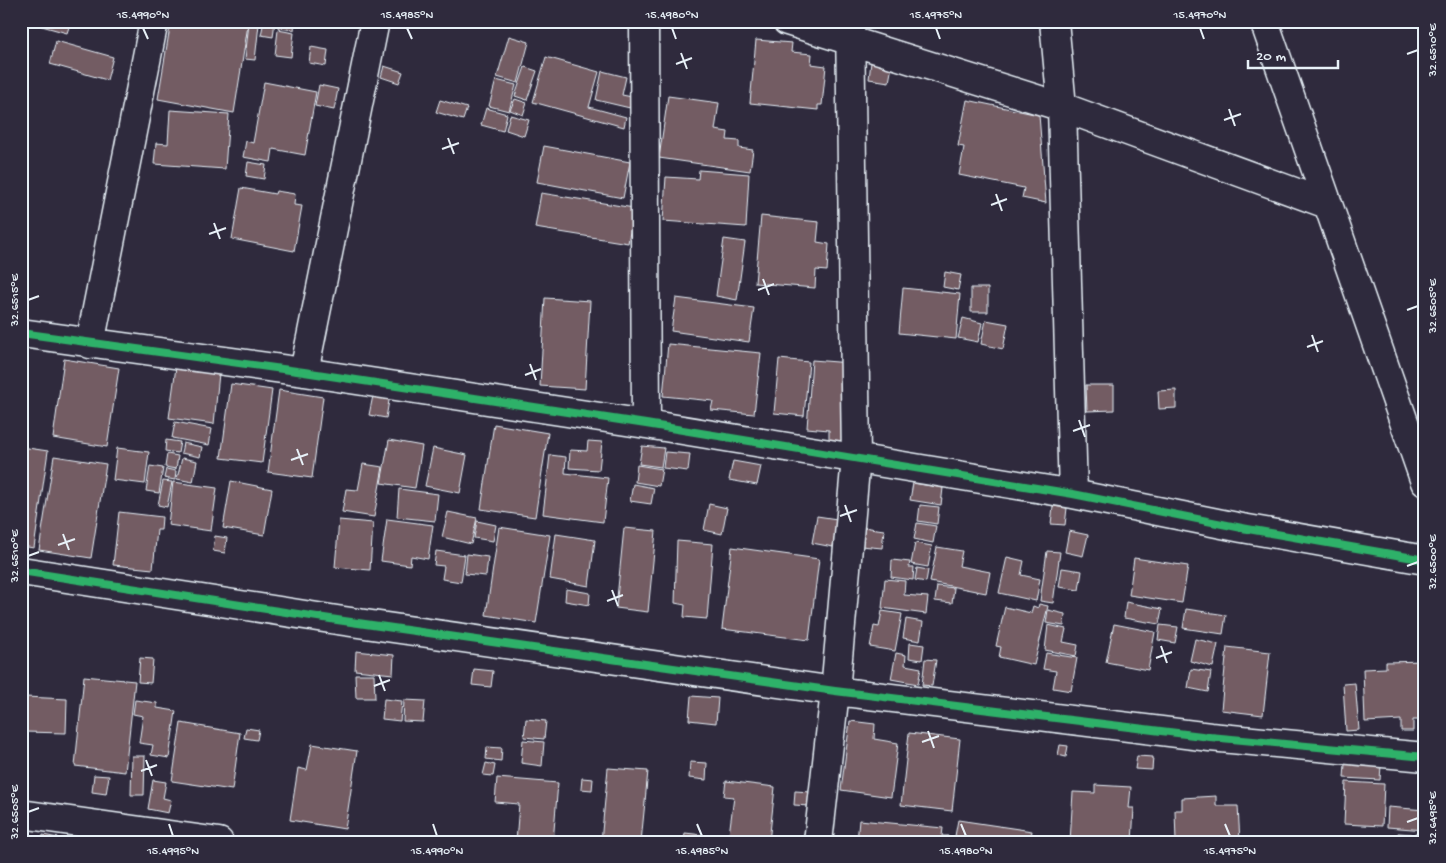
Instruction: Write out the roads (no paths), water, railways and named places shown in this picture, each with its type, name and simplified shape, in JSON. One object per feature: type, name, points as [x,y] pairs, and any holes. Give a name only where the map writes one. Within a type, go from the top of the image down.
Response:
[{"type":"street","points":[[90,344],[154,21]]},
{"type":"street","points":[[304,372],[375,21]]},
{"type":"street","points":[[644,21],[646,424]]},
{"type":"street","points":[[787,21],[850,31],[1327,204]]},
{"type":"street","points":[[1054,21],[1062,107],[1072,494]]},
{"type":"street","points":[[1264,21],[1425,482]]},
{"type":"street","points":[[818,842],[835,691],[856,458],[850,31]]},
{"type":"street","points":[[21,334],[304,372],[646,424],[1072,494],[1242,528],[1425,560]]},
{"type":"street","points":[[21,571],[338,620],[835,691],[1210,737],[1425,757]]},
{"type":"street","points":[[21,814],[218,842]]}]
